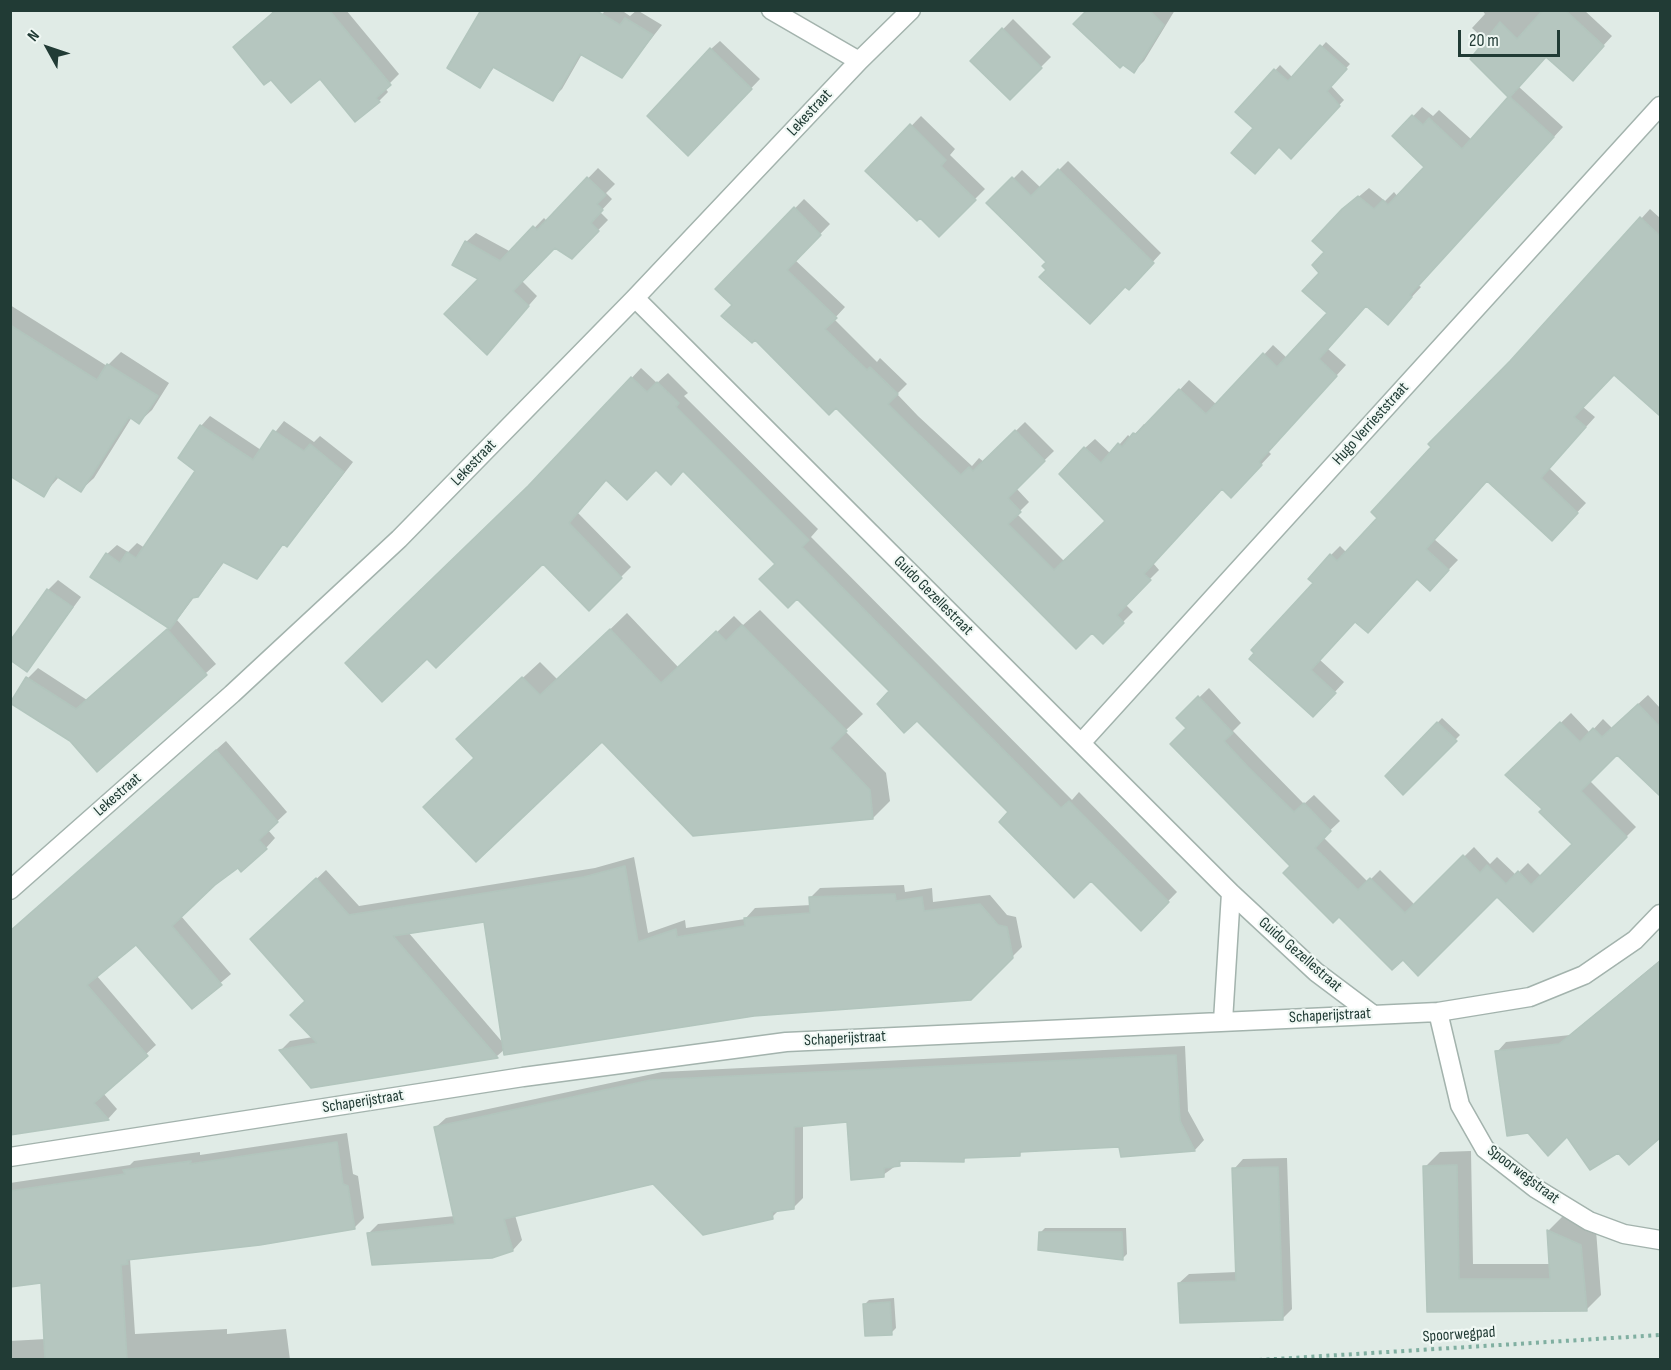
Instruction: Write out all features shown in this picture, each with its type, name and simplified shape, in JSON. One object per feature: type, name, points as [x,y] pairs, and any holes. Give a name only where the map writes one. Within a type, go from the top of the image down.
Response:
[{"type":"street","points":[[771,10],[859,62]]},
{"type":"street","name":"Lekestraat","points":[[10,890],[232,694],[390,548],[635,298],[911,10]]},
{"type":"street","name":"Hugo Verrieststraat","points":[[1081,743],[1660,106]]},
{"type":"street","name":"Guido Gezellestraat","points":[[635,298],[1231,893],[1316,972],[1372,1014]]},
{"type":"street","points":[[1223,1021],[1231,893]]},
{"type":"street","name":"Schaperijstraat","points":[[10,1157],[523,1077],[786,1042],[1438,1012],[1530,997],[1584,975],[1635,940],[1660,914]]},
{"type":"street","name":"Spoorwegstraat","points":[[1438,1012],[1460,1105],[1485,1149],[1535,1188],[1589,1221],[1624,1234],[1660,1240]]},
{"type":"path","name":"Spoorwegpad","points":[[1259,1359],[1660,1335]]},
{"type":"building","points":[[276,10],[329,10],[391,85],[376,98],[380,102],[355,122],[320,79],[291,103],[271,80],[264,85],[233,47]]},
{"type":"building","points":[[481,10],[595,10],[620,25],[625,18],[653,35],[622,78],[580,54],[553,101],[493,67],[480,88],[447,68]]},
{"type":"building","points":[[1087,10],[1149,10],[1164,25],[1134,73],[1123,65],[1120,68],[1073,24]]},
{"type":"building","points":[[1543,10],[1565,10],[1604,46],[1573,81],[1546,57],[1510,97],[1554,137],[1410,295],[1412,297],[1388,325],[1366,306],[1319,359],[1337,376],[1259,462],[1262,465],[1231,498],[1222,489],[1144,574],[1151,580],[1117,615],[1124,623],[1103,644],[1092,633],[1076,649],[836,408],[829,415],[755,340],[752,343],[721,316],[732,305],[715,289],[794,207],[821,235],[787,270],[837,318],[825,329],[867,370],[870,367],[898,394],[888,404],[961,475],[969,467],[973,471],[1015,430],[1045,461],[1008,498],[1021,512],[1008,524],[1054,570],[1105,521],[1059,474],[1084,447],[1101,463],[1118,443],[1122,447],[1133,433],[1136,434],[1179,389],[1206,414],[1263,353],[1277,367],[1327,313],[1302,291],[1319,273],[1312,265],[1324,252],[1312,241],[1342,209],[1358,196],[1374,209],[1383,200],[1388,205],[1424,167],[1392,136],[1412,115],[1423,125],[1429,118],[1462,149],[1508,97],[1470,59],[1500,22],[1517,39]]},
{"type":"building","points":[[1002,28],[1042,68],[1010,100],[970,61]]},
{"type":"building","points":[[1320,45],[1347,69],[1327,91],[1340,106],[1291,159],[1279,147],[1255,174],[1231,153],[1253,128],[1235,112],[1274,69],[1288,81]]},
{"type":"building","points":[[710,48],[752,89],[688,156],[647,116]]},
{"type":"building","points":[[910,124],[946,160],[941,166],[976,200],[939,237],[920,218],[917,221],[865,171]]},
{"type":"building","points":[[1058,169],[1154,263],[1129,290],[1125,287],[1090,324],[1039,277],[1046,270],[1042,266],[1046,262],[986,203],[1012,177],[1031,196]]},
{"type":"building","points":[[587,177],[606,195],[597,204],[603,210],[591,223],[599,231],[572,259],[555,248],[513,291],[529,306],[487,355],[444,314],[478,279],[452,265],[465,241],[500,261],[533,226],[537,230]]},
{"type":"building","points":[[1640,217],[1660,236],[1660,416],[1614,375],[1574,417],[1586,427],[1541,478],[1578,513],[1552,541],[1487,481],[1426,549],[1449,570],[1430,591],[1417,579],[1368,633],[1355,622],[1311,670],[1336,693],[1313,717],[1249,659],[1254,653],[1251,650],[1313,583],[1308,579],[1330,554],[1337,561],[1377,518],[1371,512],[1431,447],[1428,444],[1510,361]]},
{"type":"building","points":[[10,325],[97,380],[107,364],[158,396],[139,424],[129,417],[81,492],[56,476],[44,497],[10,476]]},
{"type":"building","points":[[631,377],[647,392],[657,382],[679,403],[676,407],[809,540],[802,547],[1061,808],[1069,801],[1169,902],[1141,931],[1091,881],[1074,898],[999,822],[1008,812],[917,721],[904,733],[877,704],[889,691],[797,599],[788,608],[759,579],[775,564],[683,471],[671,485],[656,470],[627,500],[606,480],[569,523],[622,578],[589,611],[543,564],[436,668],[427,659],[382,702],[345,663],[528,486]]},
{"type":"building","points":[[200,425],[253,460],[273,430],[304,451],[310,444],[344,472],[287,547],[283,544],[257,579],[223,562],[198,597],[192,598],[170,629],[90,577],[106,553],[120,563],[127,552],[136,558],[195,471],[178,458]]},
{"type":"building","points":[[47,589],[73,607],[27,672],[10,660],[10,641]]},
{"type":"building","points":[[742,625],[847,731],[830,748],[870,790],[873,819],[693,836],[602,742],[476,862],[423,807],[474,758],[456,739],[522,677],[540,695],[610,629],[661,683],[716,631],[726,641]]},
{"type":"building","points":[[167,629],[207,675],[97,772],[70,741],[10,703],[26,677],[76,709]]},
{"type":"building","points":[[1198,696],[1233,733],[1224,741],[1248,767],[1294,812],[1304,803],[1331,831],[1315,848],[1358,890],[1370,878],[1405,913],[1463,855],[1480,873],[1487,865],[1506,884],[1518,871],[1531,885],[1572,844],[1539,812],[1542,809],[1505,775],[1560,722],[1580,742],[1593,728],[1602,737],[1638,704],[1660,727],[1660,796],[1617,755],[1581,791],[1627,837],[1533,932],[1497,897],[1418,976],[1403,960],[1392,970],[1339,917],[1333,923],[1283,873],[1290,866],[1170,744],[1186,728],[1176,718]]},
{"type":"building","points":[[1437,722],[1457,741],[1403,795],[1385,776]]},
{"type":"building","points":[[216,750],[278,822],[259,840],[267,849],[241,872],[238,868],[215,885],[172,926],[222,985],[192,1009],[136,945],[87,985],[148,1056],[94,1103],[109,1120],[10,1135],[10,931]]},
{"type":"building","points":[[625,866],[638,942],[676,929],[677,937],[745,926],[744,918],[810,913],[809,897],[895,894],[896,901],[922,897],[924,911],[980,904],[998,925],[1007,927],[1013,958],[971,1000],[754,1016],[504,1055],[484,922],[393,936],[498,1058],[311,1088],[279,1050],[317,1043],[290,1015],[305,1001],[250,939],[316,878],[349,915],[584,877]]},
{"type":"building","points":[[1660,961],[1660,1138],[1629,1165],[1618,1153],[1590,1170],[1567,1137],[1548,1156],[1528,1133],[1507,1136],[1495,1051],[1559,1044]]},
{"type":"building","points":[[1176,1055],[1180,1121],[1195,1151],[1121,1157],[1119,1147],[1020,1152],[1020,1156],[964,1158],[964,1162],[899,1161],[900,1166],[884,1168],[884,1177],[851,1180],[847,1122],[794,1127],[794,1209],[772,1212],[773,1219],[703,1235],[653,1184],[504,1219],[513,1251],[492,1258],[372,1265],[367,1233],[455,1224],[434,1127],[651,1080]]},
{"type":"building","points":[[337,1142],[343,1184],[348,1186],[355,1229],[260,1245],[127,1260],[128,1264],[121,1265],[127,1359],[45,1359],[41,1283],[10,1287],[10,1191],[125,1174],[123,1170],[191,1161],[190,1164]]},
{"type":"building","points":[[1457,1165],[1459,1279],[1550,1279],[1547,1230],[1581,1245],[1587,1311],[1427,1312],[1423,1166]]},
{"type":"building","points":[[1278,1167],[1283,1320],[1180,1323],[1178,1283],[1236,1281],[1232,1168]]},
{"type":"building","points":[[1039,1232],[1122,1232],[1123,1260],[1038,1250]]},
{"type":"building","points":[[890,1302],[892,1335],[865,1336],[863,1304]]}]
